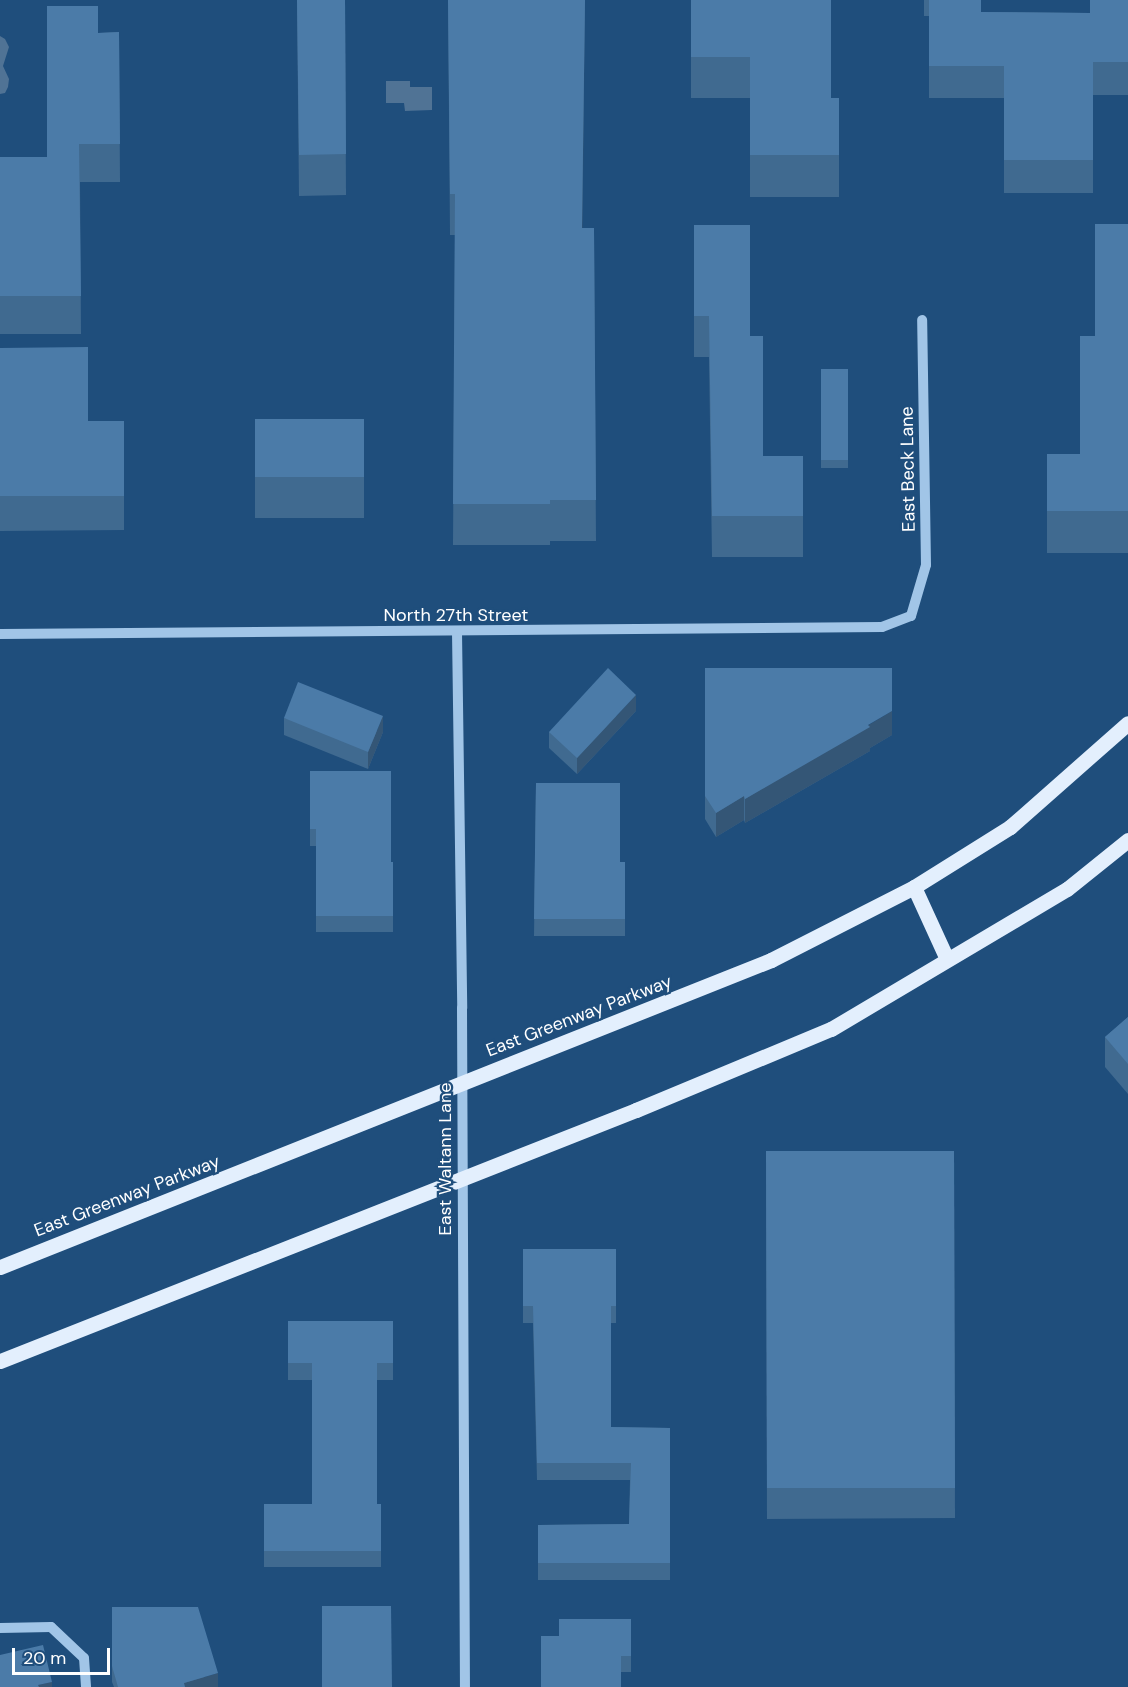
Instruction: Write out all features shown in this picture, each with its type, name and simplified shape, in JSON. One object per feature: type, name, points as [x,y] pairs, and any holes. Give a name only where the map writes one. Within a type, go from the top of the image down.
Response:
[{"type":"main road","name":"East Greenway Parkway","points":[[0,1267],[462,1082],[541,1054],[771,960],[914,887],[1010,827],[1128,723]]},
{"type":"main road","points":[[0,1361],[636,1110],[831,1029],[1067,889],[1128,840]]},
{"type":"main road","points":[[914,887],[947,959]]},
{"type":"street","name":"East Beck Lane","points":[[911,616],[926,565],[922,320]]},
{"type":"street","name":"North 27th Street","points":[[0,634],[882,627],[911,616]]},
{"type":"street","name":"East Waltann Lane","points":[[457,632],[465,1687]]},
{"type":"street","points":[[0,1628],[51,1627],[84,1658],[86,1687]]},
{"type":"water","points":[[0,36],[5,39],[9,47],[3,66],[9,79],[5,93],[0,94]]},
{"type":"water","points":[[386,81],[410,81],[410,87],[432,87],[432,110],[405,111],[404,103],[386,103]]},
{"type":"building","points":[[297,0],[345,0],[346,154],[299,155]]},
{"type":"building","points":[[448,0],[585,0],[582,228],[594,228],[596,500],[550,500],[550,504],[453,504],[455,194],[450,194]]},
{"type":"building","points":[[691,0],[831,0],[831,98],[839,98],[839,155],[750,155],[750,57],[691,57]]},
{"type":"building","points":[[929,0],[981,0],[981,12],[1090,13],[1090,0],[1128,0],[1128,62],[1093,62],[1093,160],[1004,160],[1004,66],[929,66]]},
{"type":"building","points":[[47,6],[98,6],[98,33],[119,32],[120,144],[79,144],[81,296],[0,296],[0,157],[47,157]]},
{"type":"building","points":[[1095,224],[1128,224],[1128,511],[1047,511],[1047,454],[1080,454],[1080,336],[1095,336]]},
{"type":"building","points":[[694,225],[750,225],[750,336],[763,336],[763,456],[803,456],[803,516],[712,516],[709,316],[694,316]]},
{"type":"building","points":[[88,347],[88,421],[124,421],[124,496],[0,496],[0,348]]},
{"type":"building","points":[[821,369],[848,369],[848,460],[821,460]]},
{"type":"building","points":[[255,419],[364,419],[364,477],[255,477]]},
{"type":"building","points":[[608,668],[636,695],[577,758],[549,732]]},
{"type":"building","points":[[705,668],[892,668],[892,711],[868,725],[870,727],[745,799],[744,796],[716,813],[705,796]]},
{"type":"building","points":[[298,682],[383,716],[368,752],[284,718]]},
{"type":"building","points":[[310,771],[391,771],[393,916],[316,916],[316,829],[310,829]]},
{"type":"building","points":[[536,783],[620,783],[620,862],[625,862],[625,919],[534,919]]},
{"type":"building","points":[[1128,1017],[1128,1064],[1105,1037]]},
{"type":"building","points":[[766,1151],[954,1151],[955,1488],[767,1488]]},
{"type":"building","points":[[523,1249],[616,1249],[616,1306],[611,1306],[611,1427],[670,1428],[670,1563],[538,1563],[538,1525],[629,1524],[631,1463],[537,1463],[533,1306],[523,1306]]},
{"type":"building","points":[[288,1321],[393,1321],[393,1363],[377,1363],[377,1504],[381,1504],[381,1551],[264,1551],[264,1504],[312,1504],[312,1363],[288,1363]]},
{"type":"building","points":[[322,1606],[391,1606],[392,1687],[322,1687]]},
{"type":"building","points":[[112,1607],[198,1607],[218,1673],[184,1683],[185,1687],[118,1687],[112,1666]]},
{"type":"building","points":[[559,1619],[631,1619],[631,1656],[621,1656],[621,1687],[541,1687],[541,1636],[559,1636]]},
{"type":"building","points":[[43,1645],[52,1682],[38,1685],[39,1687],[0,1687],[0,1655]]}]
